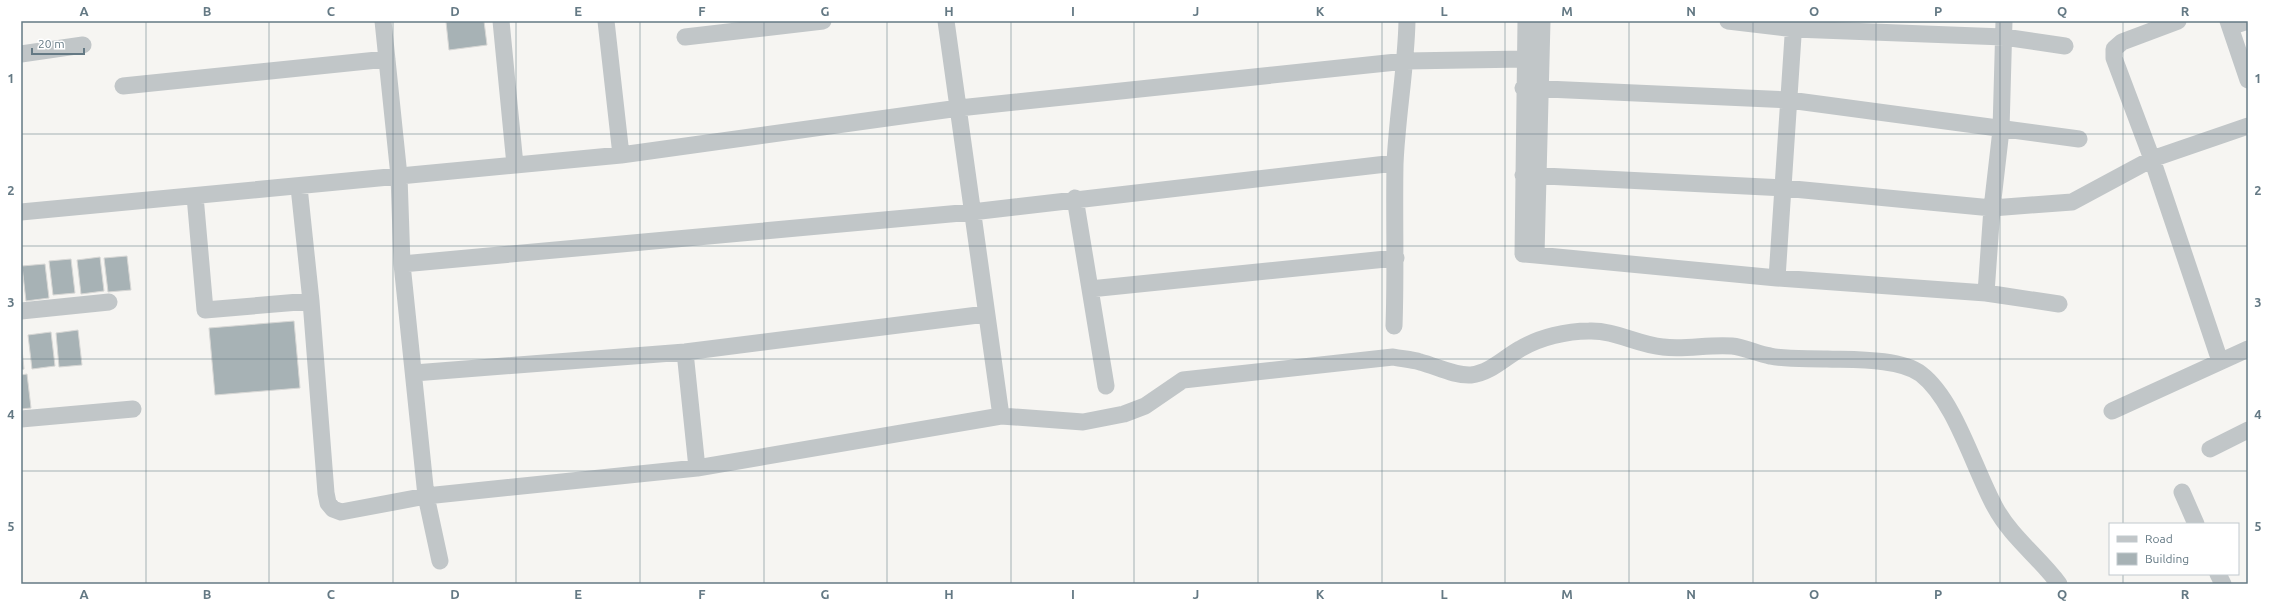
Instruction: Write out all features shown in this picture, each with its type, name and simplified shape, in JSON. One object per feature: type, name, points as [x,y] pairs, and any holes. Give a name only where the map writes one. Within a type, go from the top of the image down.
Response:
[{"type":"street","points":[[383,21],[399,176],[402,264],[426,496],[440,561]]},
{"type":"street","points":[[501,21],[515,166]]},
{"type":"street","points":[[606,21],[621,155]]},
{"type":"street","points":[[685,37],[823,21]]},
{"type":"street","points":[[946,21],[1001,416]]},
{"type":"street","points":[[1394,326],[1396,258],[1395,163],[1406,62],[1407,21]]},
{"type":"street","points":[[1526,21],[1524,88],[1531,175]]},
{"type":"street","points":[[1542,21],[1540,89],[1523,254],[1777,278],[1986,293],[2059,304]]},
{"type":"street","points":[[1728,21],[1794,25],[2004,29],[2065,46]]},
{"type":"street","points":[[2178,21],[2122,42],[2114,48],[2114,58],[2152,159],[2220,361]]},
{"type":"street","points":[[2248,21],[2229,24],[2248,80]]},
{"type":"street","points":[[1777,278],[1794,25]]},
{"type":"street","points":[[1986,293],[1992,208],[2001,130],[2004,29]]},
{"type":"street","points":[[21,54],[83,45]]},
{"type":"street","points":[[123,86],[387,59]]},
{"type":"street","points":[[21,212],[299,187],[621,155],[959,108],[1406,62],[1524,59]]},
{"type":"street","points":[[1524,88],[1789,100],[2001,130],[2079,139]]},
{"type":"street","points":[[1531,175],[1783,188],[1992,208],[2072,202],[2152,159],[2248,126]]},
{"type":"street","points":[[402,264],[972,212],[1075,198],[1395,163]]},
{"type":"street","points":[[299,187],[311,300],[328,502],[333,510],[341,512],[426,496],[697,468],[1001,416],[1083,422],[1124,414],[1145,406],[1183,380],[1392,357],[1418,361],[1454,373],[1470,375],[1485,371],[1521,348],[1539,341],[1559,334],[1590,331],[1612,333],[1642,344],[1666,348],[1733,346],[1773,357],[1861,360],[1900,365],[1920,373],[1933,386],[1947,406],[1995,507],[2007,526],[2045,565],[2059,584]]},
{"type":"street","points":[[195,196],[205,310],[311,300]]},
{"type":"street","points":[[1075,198],[1106,386]]},
{"type":"street","points":[[1090,289],[1396,258]]},
{"type":"street","points":[[21,311],[108,302]]},
{"type":"street","points":[[414,372],[685,352],[986,314]]},
{"type":"street","points":[[2112,411],[2248,349]]},
{"type":"street","points":[[685,352],[697,468]]},
{"type":"street","points":[[21,419],[133,409]]},
{"type":"street","points":[[2210,449],[2248,430]]},
{"type":"street","points":[[2182,492],[2196,523]]},
{"type":"street","points":[[2218,575],[2223,584]]},
{"type":"building","points":[[484,21],[487,45],[449,50],[446,22]]},
{"type":"building","points":[[127,256],[131,290],[108,292],[104,258]]},
{"type":"building","points":[[100,257],[104,291],[81,294],[77,260]]},
{"type":"building","points":[[71,259],[75,293],[53,295],[49,261]]},
{"type":"building","points":[[45,264],[49,298],[26,301],[22,266]]},
{"type":"building","points":[[294,321],[300,388],[215,395],[209,328]]},
{"type":"building","points":[[78,330],[82,365],[59,367],[56,333]]},
{"type":"building","points":[[51,332],[55,366],[32,369],[28,335]]},
{"type":"building","points":[[21,339],[24,369],[21,370]]},
{"type":"building","points":[[27,374],[31,408],[21,409],[21,375]]}]
